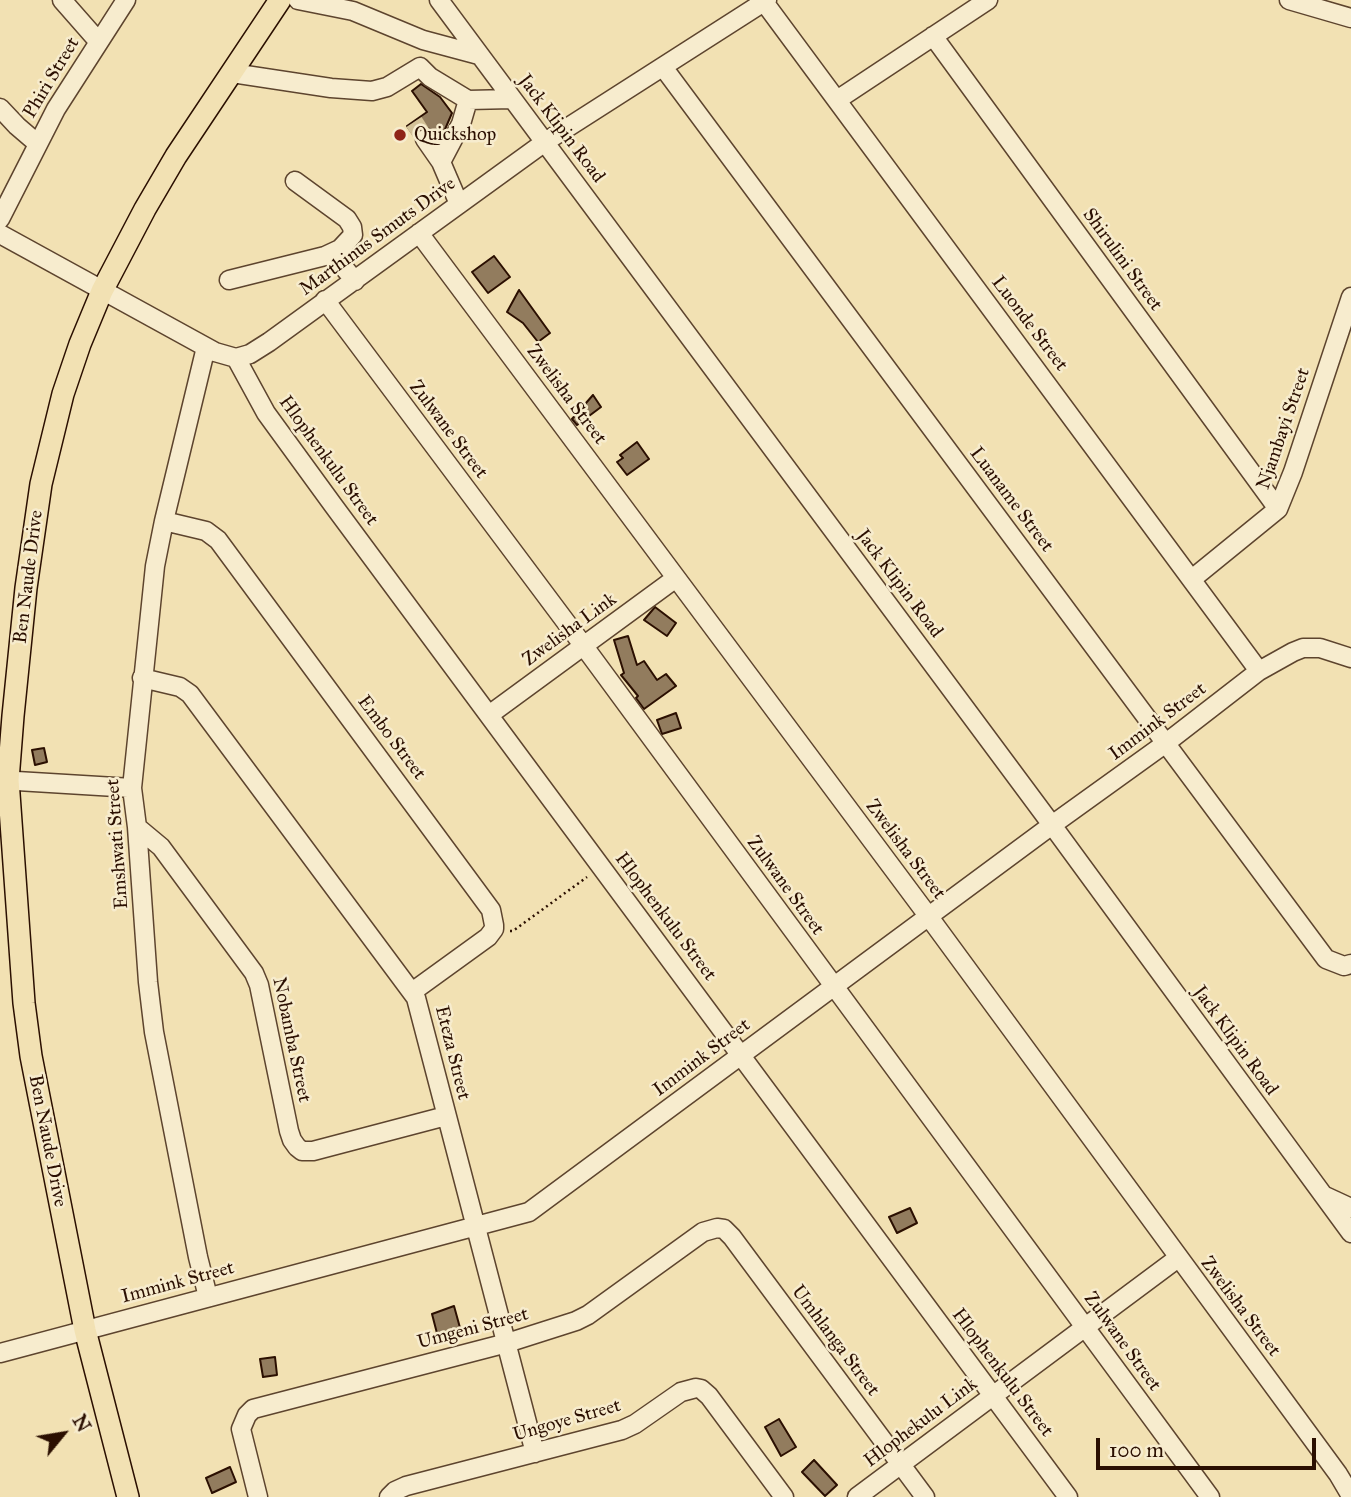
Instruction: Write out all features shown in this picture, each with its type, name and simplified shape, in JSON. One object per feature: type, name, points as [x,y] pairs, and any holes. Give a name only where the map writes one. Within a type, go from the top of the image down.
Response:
[{"type":"main road","name":"Ben Naude Drive","points":[[128,1497],[85,1330],[31,1056],[4,780],[41,484],[63,394],[80,344],[102,291],[145,209],[176,156],[280,0]]},
{"type":"street","points":[[62,0],[98,41]]},
{"type":"street","name":"Phiri Street","points":[[0,219],[56,109],[126,0]]},
{"type":"street","points":[[298,0],[353,11],[423,40],[479,55]]},
{"type":"street","name":"Jack Klipin Road","points":[[439,0],[1052,825],[1351,1233]]},
{"type":"street","points":[[837,100],[988,0]]},
{"type":"street","points":[[1289,0],[1351,18]]},
{"type":"street","name":"Marthinus Smuts Drive","points":[[236,358],[250,354],[269,342],[545,142],[758,3]]},
{"type":"street","name":"Luonde Street","points":[[758,3],[837,100],[1259,671]]},
{"type":"street","name":"Shirulini Street","points":[[933,36],[1278,509]]},
{"type":"street","points":[[232,73],[360,91],[392,92],[420,67],[423,40]]},
{"type":"street","points":[[420,67],[430,77],[468,100],[512,99]]},
{"type":"street","name":"Luaname Street","points":[[663,67],[1326,959],[1344,966],[1351,964]]},
{"type":"street","points":[[441,162],[461,124],[468,100]]},
{"type":"street","points":[[0,108],[17,127],[38,144]]},
{"type":"street","points":[[425,139],[441,162],[459,204]]},
{"type":"street","points":[[229,280],[332,253],[353,235],[347,219],[295,181]]},
{"type":"street","name":"Zwelisha Street","points":[[419,233],[929,917],[1338,1474],[1351,1496]]},
{"type":"street","points":[[0,234],[206,347],[236,358]]},
{"type":"street","points":[[332,253],[355,281]]},
{"type":"street","name":"Njambayi Street","points":[[1192,579],[1278,509],[1293,472],[1351,297]]},
{"type":"street","name":"Zulwane Street","points":[[326,300],[1210,1497]]},
{"type":"street","name":"Emshwati Street","points":[[206,347],[155,566],[132,788],[154,1032],[208,1297]]},
{"type":"street","name":"Hlophenkulu Street","points":[[236,358],[266,413],[1068,1497]]},
{"type":"street","name":"Embo Street","points":[[164,521],[206,531],[218,540],[489,906],[493,913],[494,929]]},
{"type":"street","name":"Zwelisha Link","points":[[489,715],[676,578]]},
{"type":"street","name":"Immink Street","points":[[0,1353],[523,1214],[533,1209],[1166,743],[1259,671],[1303,648],[1320,648],[1351,657]]},
{"type":"street","name":"Eteza Street","points":[[142,678],[180,687],[190,694],[412,992],[418,1004],[536,1453]]},
{"type":"street","points":[[4,780],[132,788]]},
{"type":"street","name":"Nobamba Street","points":[[137,827],[161,847],[254,973],[259,985],[289,1131],[297,1147],[302,1151],[313,1151],[446,1116]]},
{"type":"street","points":[[412,992],[485,940],[494,929]]},
{"type":"street","points":[[1322,1195],[1351,1208]]},
{"type":"street","name":"Umhlanga Street","points":[[703,1232],[724,1229],[732,1237],[925,1497]]},
{"type":"street","name":"Umgeni Street","points":[[258,1497],[241,1429],[253,1409],[507,1343],[583,1318],[703,1232]]},
{"type":"street","name":"Hlophekulu Link","points":[[857,1497],[1178,1258]]},
{"type":"street","name":"Ungoye Street","points":[[389,1497],[406,1486],[629,1427],[681,1392],[696,1388],[709,1396],[784,1497]]},
{"type":"path","points":[[494,929],[513,931],[601,867]]},
{"type":"building","points":[[421,84],[440,97],[452,113],[443,134],[439,129],[434,132],[425,128],[418,130],[414,136],[407,126],[427,112],[412,91]]},
{"type":"building","points":[[494,256],[510,277],[488,293],[472,272]]},
{"type":"building","points":[[519,290],[550,333],[538,342],[523,323],[507,312]]},
{"type":"building","points":[[593,395],[601,407],[577,425],[572,419]]},
{"type":"building","points":[[637,442],[649,459],[627,475],[617,462],[623,458],[620,455]]},
{"type":"building","points":[[655,607],[676,623],[667,636],[644,620]]},
{"type":"building","points":[[628,636],[637,665],[644,661],[657,680],[666,674],[676,686],[644,709],[636,698],[638,696],[621,675],[624,673],[614,640]]},
{"type":"building","points":[[676,713],[681,728],[662,734],[657,720]]},
{"type":"building","points":[[44,748],[47,762],[35,765],[32,750]]},
{"type":"building","points":[[910,1208],[917,1223],[897,1233],[889,1217]]},
{"type":"building","points":[[454,1306],[462,1335],[439,1341],[432,1314]]},
{"type":"building","points":[[275,1357],[277,1375],[263,1377],[260,1359]]},
{"type":"building","points":[[779,1419],[796,1447],[781,1456],[765,1427]]},
{"type":"building","points":[[814,1460],[837,1485],[825,1496],[802,1472]]},
{"type":"building","points":[[230,1467],[236,1482],[212,1493],[206,1478]]},
{"type":"tunnel","points":[[414,122],[425,139]]},
{"type":"place","name":"Quickshop","points":[[400,135]]}]
